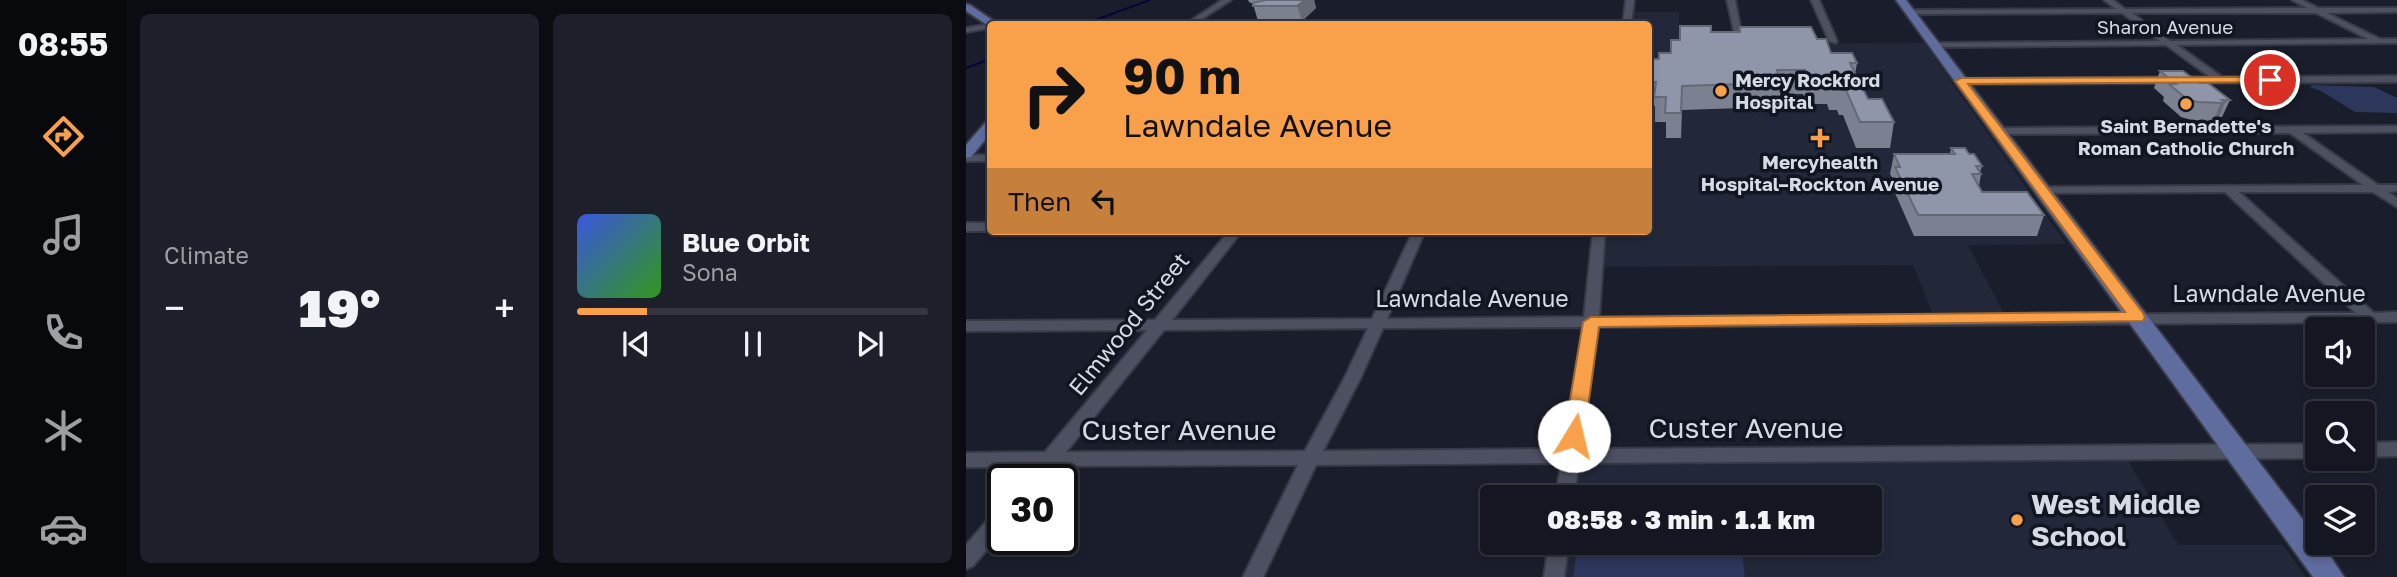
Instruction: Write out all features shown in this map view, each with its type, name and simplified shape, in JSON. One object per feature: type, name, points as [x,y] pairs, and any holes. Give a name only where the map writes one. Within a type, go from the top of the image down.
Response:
[{"type":"main road","points":[[1906,6],[2330,577]]},
{"type":"main road","points":[[966,7],[987,21]]},
{"type":"main road","points":[[966,156],[987,130]]},
{"type":"street","points":[[1195,21],[1227,0]]},
{"type":"street","points":[[1627,21],[1630,0]]},
{"type":"street","points":[[1731,0],[1741,46]]},
{"type":"street","points":[[1815,0],[1833,41]]},
{"type":"street","points":[[2108,0],[2220,80]]},
{"type":"street","points":[[2296,0],[2397,50]]},
{"type":"street","points":[[1906,6],[2123,11],[2397,10]]},
{"type":"street","points":[[966,29],[987,24]]},
{"type":"street","name":"Sharon Avenue","points":[[1934,45],[2397,41]]},
{"type":"street","points":[[1961,81],[2397,79]]},
{"type":"street","points":[[1998,131],[2397,129]]},
{"type":"street","points":[[2292,130],[2397,203]]},
{"type":"street","points":[[966,156],[987,158]]},
{"type":"street","points":[[2041,190],[2397,188]]},
{"type":"street","points":[[2228,189],[2370,317]]},
{"type":"street","points":[[966,227],[987,227]]},
{"type":"street","name":"Elmwood Street","points":[[1046,464],[1233,235]]},
{"type":"street","points":[[1253,577],[1310,458],[1353,377],[1417,235]]},
{"type":"street","points":[[1566,485],[1591,322],[1599,235]]},
{"type":"street","name":"Lawndale Avenue","points":[[966,326],[2305,317]]},
{"type":"street","name":"Lawndale Avenue","points":[[2375,317],[2397,317]]},
{"type":"street","points":[[2375,450],[2397,449]]},
{"type":"street","name":"Custer Avenue","points":[[966,460],[2305,451]]},
{"type":"street","points":[[966,561],[987,535]]},
{"type":"street","points":[[1554,577],[1557,555]]},
{"type":"shaded area","name":"Mercyhealth Hospital–Rockton Avenue","points":[[1632,12],[1679,12],[1679,25],[1704,25],[1706,44],[1924,43],[2066,244],[1968,245],[2003,312],[1932,312],[1913,265],[1600,267],[1604,235],[1652,235],[1652,21],[1631,21]]},
{"type":"shaded area","points":[[2310,87],[2374,87],[2397,98],[2397,113],[2355,112]]},
{"type":"shaded area","name":"West Middle School","points":[[2126,457],[2178,545],[2283,545],[2306,577],[1557,577],[1560,555],[1882,555],[1882,485],[1572,485],[1579,462]]},
{"type":"shaded area","points":[[1576,555],[1742,555],[1745,577],[1573,577]]},
{"type":"building","points":[[1265,0],[1305,0],[1297,6],[1253,6],[1253,3]]},
{"type":"building","points":[[1680,26],[1711,26],[1711,32],[1740,32],[1740,27],[1811,27],[1817,39],[1826,39],[1831,53],[1852,53],[1857,63],[1850,63],[1868,99],[1882,99],[1894,122],[1860,122],[1846,90],[1842,90],[1840,86],[1832,86],[1830,80],[1808,80],[1805,70],[1777,70],[1781,84],[1754,84],[1754,88],[1744,88],[1743,84],[1682,86],[1681,113],[1665,113],[1666,97],[1654,97],[1656,82],[1652,82],[1652,59],[1659,59],[1659,53],[1671,53],[1671,40],[1680,40]]},
{"type":"building","points":[[2160,71],[2183,71],[2199,83],[2208,83],[2230,100],[2222,100],[2225,102],[2221,103],[2188,100],[2169,84],[2176,84]]},
{"type":"building","points":[[1951,148],[1965,148],[1969,154],[1974,154],[1982,166],[1976,166],[1981,174],[1972,174],[1982,192],[2027,192],[2044,215],[1918,215],[1895,167],[1900,167],[1894,154],[1955,154]]},
{"type":"waterway","points":[[1092,21],[1150,0]]},
{"type":"waterway","points":[[966,68],[987,60]]},
{"type":"place","name":"Mercy Rockford Hospital","points":[[1721,91]]},
{"type":"place","name":"Saint Bernadette's Roman Catholic Church","points":[[2186,104]]},
{"type":"place","name":"Mercyhealth Hospital–Rockton Avenue","points":[[1820,138]]},
{"type":"place","name":"West Middle School","points":[[2017,520]]},
{"type":"route","points":[[1574,436],[1591,322],[2137,317],[1961,81],[2270,80]]}]
